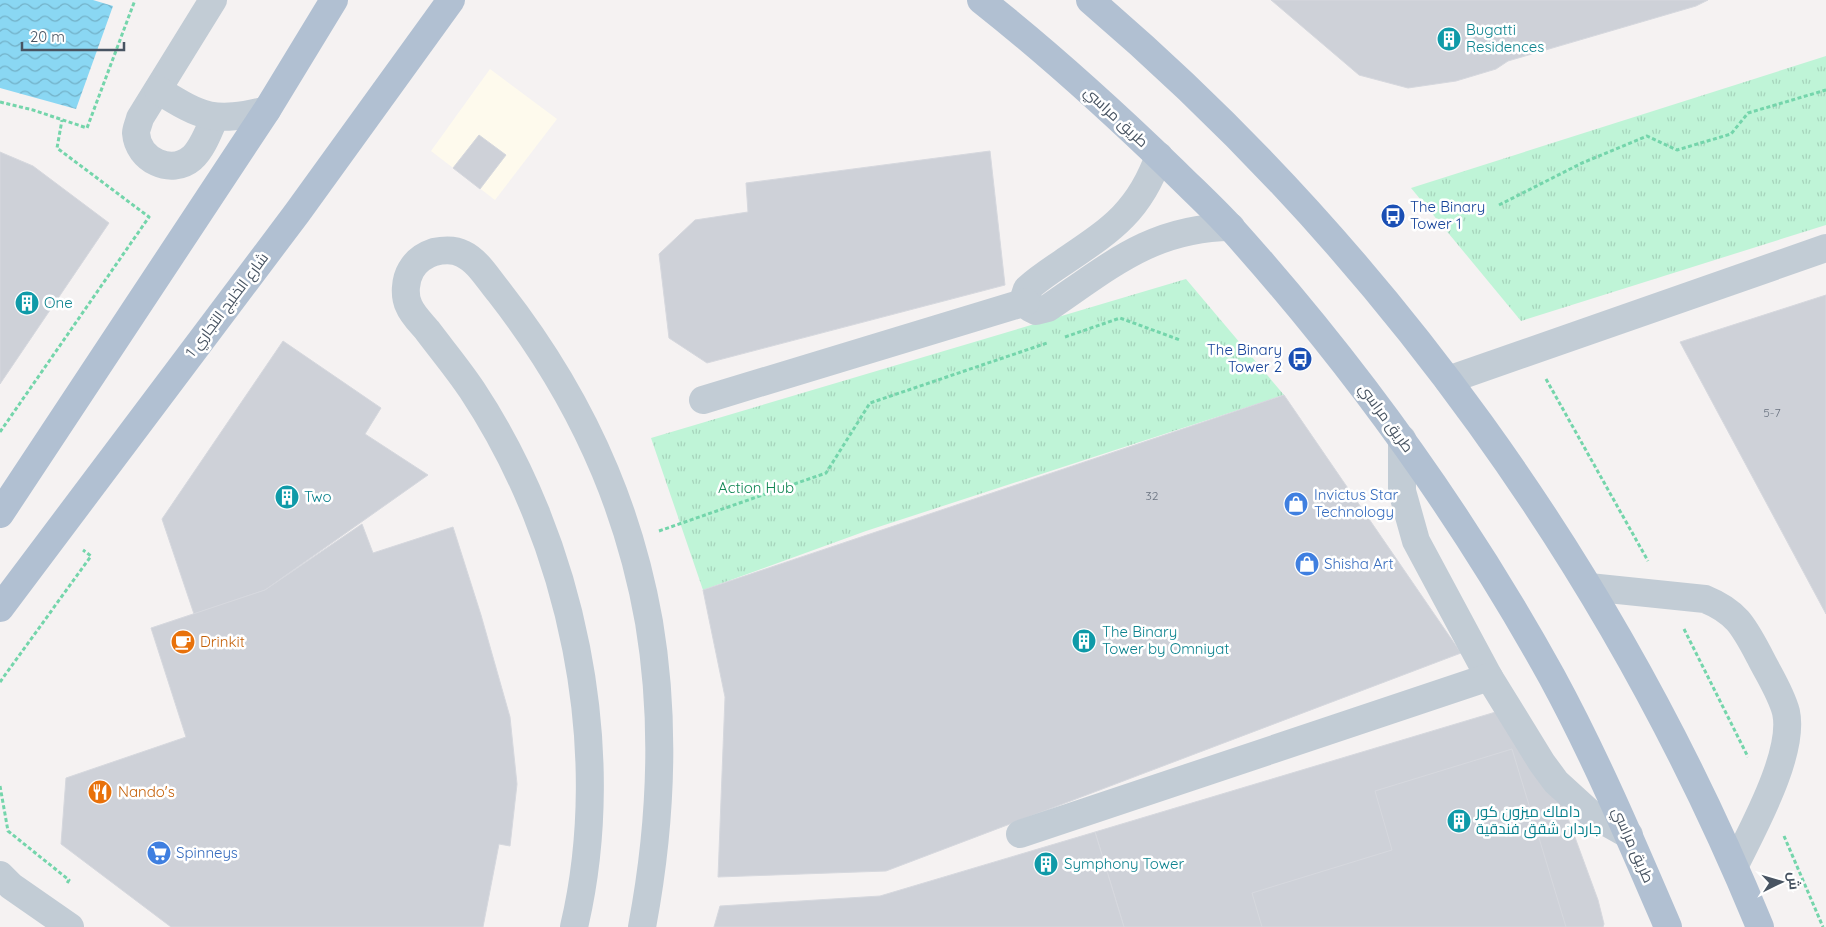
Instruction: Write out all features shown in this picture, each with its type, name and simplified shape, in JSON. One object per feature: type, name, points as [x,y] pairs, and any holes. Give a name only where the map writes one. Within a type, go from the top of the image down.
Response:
[{"type":"main road","points":[[0,514],[267,110],[334,0]]},
{"type":"main road","name":"شارع الخليج التجاري 1","points":[[0,608],[296,213],[451,0]]},
{"type":"main road","name":"طريق مراسي","points":[[981,0],[1088,89],[1230,227],[1340,357],[1402,439],[1456,517],[1553,679],[1595,763],[1668,927]]},
{"type":"main road","points":[[1090,0],[1134,37],[1203,103],[1270,172],[1332,239],[1448,380],[1534,501],[1589,587],[1667,724],[1735,866],[1760,927]]},
{"type":"street","points":[[213,0],[140,118],[136,133],[140,148],[149,159],[163,165],[178,165],[192,158],[215,117]]},
{"type":"street","points":[[158,90],[195,113],[215,117],[236,118],[267,110]]},
{"type":"street","points":[[1159,156],[1145,190],[1135,205],[1110,230],[1032,284],[1025,295],[1026,302],[1030,308],[1036,311],[1048,308],[1126,255],[1146,244],[1187,230],[1230,227]]},
{"type":"street","points":[[1110,230],[1126,255]]},
{"type":"street","points":[[1448,380],[1826,248]]},
{"type":"street","points":[[574,927],[585,860],[589,804],[588,748],[584,693],[575,638],[558,574],[523,478],[497,428],[466,381],[408,306],[406,286],[411,268],[425,255],[443,250],[462,253],[477,265],[535,340],[576,406],[607,475],[630,541],[648,620],[659,714],[660,771],[656,846],[642,927]]},
{"type":"street","points":[[703,400],[1026,302]]},
{"type":"street","points":[[1402,439],[1402,491],[1416,541],[1489,677],[1542,763],[1556,782],[1590,813],[1628,835]]},
{"type":"street","points":[[1589,587],[1705,598],[1719,604],[1743,624],[1782,700],[1787,727],[1786,741],[1768,796],[1735,866]]},
{"type":"street","points":[[1020,834],[1489,677]]},
{"type":"street","points":[[4,881],[59,920]]},
{"type":"path","points":[[0,102],[87,128],[135,0]]},
{"type":"path","points":[[1499,205],[1582,163],[1647,136],[1677,150],[1731,134],[1748,112],[1826,90]]},
{"type":"path","points":[[0,432],[149,217],[57,148],[62,120]]},
{"type":"path","points":[[630,541],[826,473],[870,403],[1120,318],[1180,340]]},
{"type":"path","points":[[1531,351],[1666,593],[1768,796],[1823,927]]},
{"type":"path","points":[[0,786],[8,831],[69,880],[59,920]]},
{"type":"shaded area","points":[[490,69],[557,119],[495,200],[431,151]]},
{"type":"green space","points":[[1826,56],[1826,225],[1521,321],[1411,188]]},
{"type":"green space","name":"Action Hub","points":[[1186,279],[1284,395],[866,531],[703,590],[651,438]]},
{"type":"water","points":[[0,0],[93,0],[113,6],[76,109],[0,88]]},
{"type":"building","name":"Bugatti Residences","points":[[1271,0],[1708,0],[1696,6],[1508,61],[1496,69],[1456,81],[1408,88],[1359,75]]},
{"type":"building","points":[[479,135],[506,155],[480,189],[453,168]]},
{"type":"building","points":[[990,151],[1005,285],[707,363],[669,338],[659,254],[695,220],[748,212],[746,183]]},
{"type":"building","name":"One","points":[[0,152],[33,166],[109,223],[0,384]]},
{"type":"building","points":[[1826,295],[1826,614],[1680,342]]},
{"type":"building","name":"Two","points":[[283,341],[381,408],[365,434],[428,475],[265,590],[194,614],[162,519]]},
{"type":"building","name":"The Binary Tower by Omniyat","points":[[1284,395],[1461,653],[886,871],[718,877],[725,697],[703,590]]},
{"type":"building","points":[[362,524],[373,553],[453,527],[481,615],[510,717],[517,784],[510,846],[499,844],[483,927],[171,927],[61,844],[66,778],[186,737],[151,628],[265,590]]},
{"type":"building","points":[[1499,711],[1562,802],[1598,900],[1604,924],[1603,927],[1124,927],[1095,832]]},
{"type":"building","name":"داماك ميزون كور جاردان شقق فندقية","points":[[1512,749],[1566,927],[1262,927],[1252,893],[1392,850],[1375,791]]},
{"type":"building","name":"Symphony Tower","points":[[1095,832],[1124,927],[714,927],[720,906],[880,896]]},
{"type":"place","name":"Bugatti Residences","points":[[1449,39]]},
{"type":"place","name":"The Binary Tower 1","points":[[1393,216]]},
{"type":"place","name":"One","points":[[27,303]]},
{"type":"place","name":"The Binary Tower 2","points":[[1300,359]]},
{"type":"place","name":"Two","points":[[287,497]]},
{"type":"place","name":"Invictus Star Technology","points":[[1296,504]]},
{"type":"place","name":"Shisha Art","points":[[1307,564]]},
{"type":"place","name":"The Binary Tower by Omniyat","points":[[1084,641]]},
{"type":"place","name":"Drinkit","points":[[183,642]]},
{"type":"place","name":"Nando's","points":[[100,792]]},
{"type":"place","name":"داماك ميزون كور جاردان شقق فندقية","points":[[1459,821]]},
{"type":"place","name":"Spinneys","points":[[159,853]]},
{"type":"place","name":"Symphony Tower","points":[[1046,864]]}]
